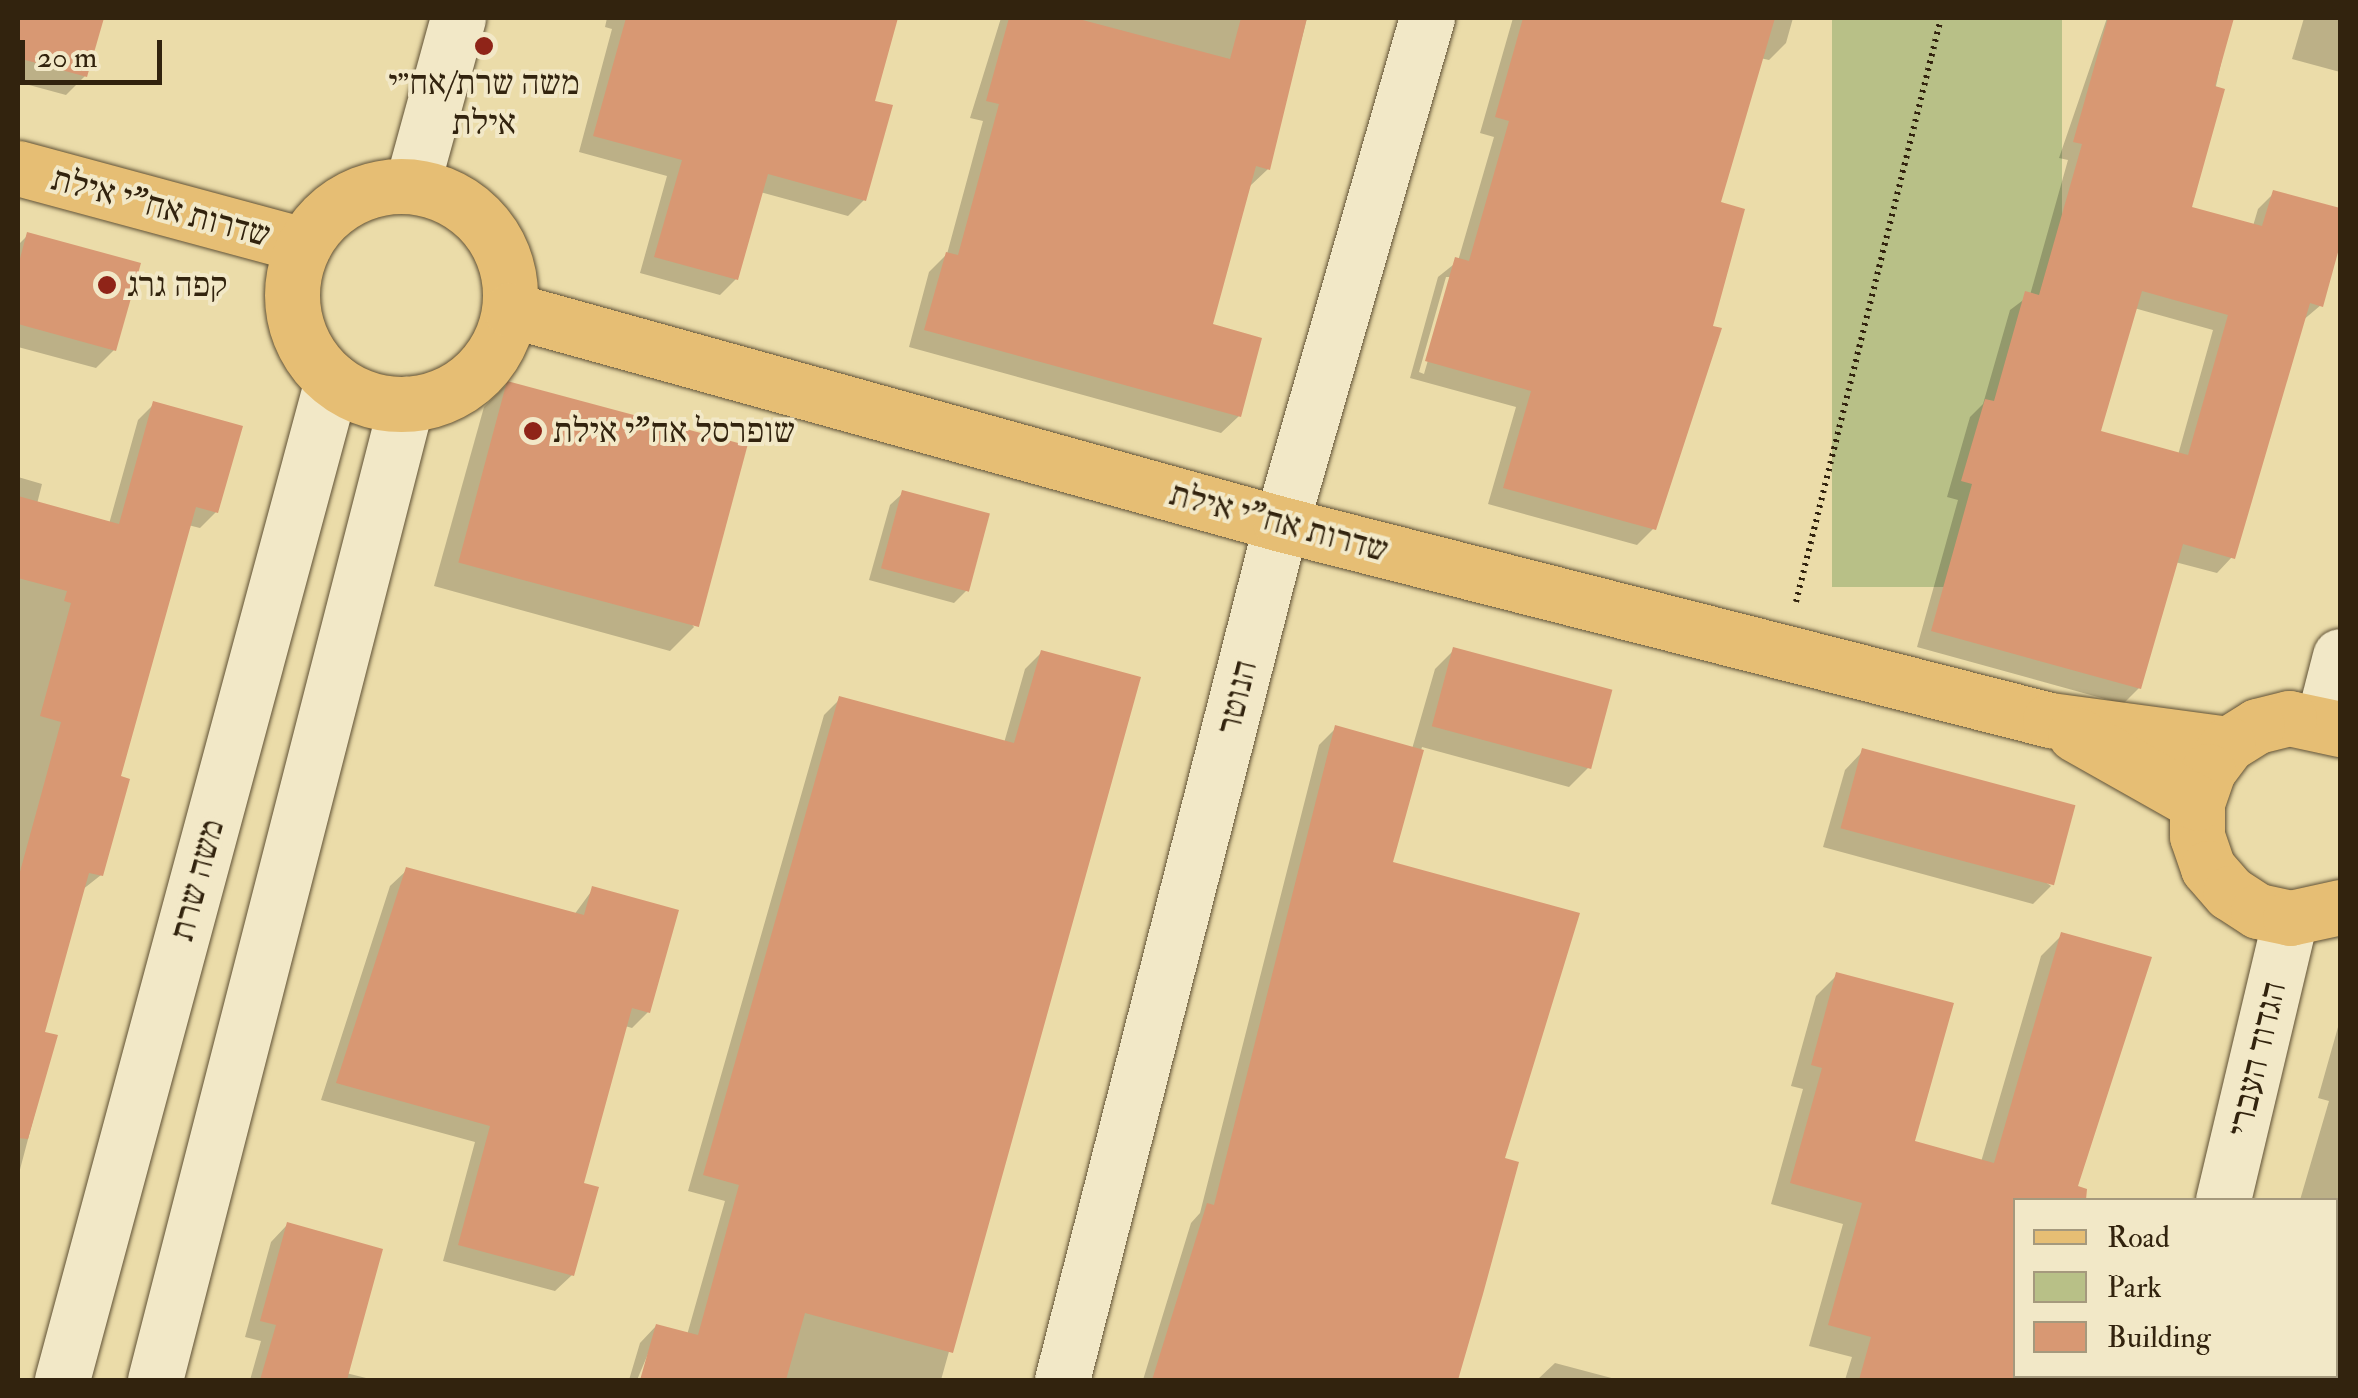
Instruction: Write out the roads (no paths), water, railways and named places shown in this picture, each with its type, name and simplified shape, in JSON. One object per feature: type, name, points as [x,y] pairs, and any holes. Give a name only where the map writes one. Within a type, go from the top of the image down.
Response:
[{"type":"main road","name":"שדרות אח\"י אילת","points":[[18,168],[304,245]]},
{"type":"main road","points":[[412,186],[454,198],[488,226],[508,266],[511,310],[498,346],[475,376],[442,396],[406,404],[379,402],[332,380],[312,358],[295,317],[294,273],[304,245],[338,206],[360,193],[412,186]]},
{"type":"main road","name":"שדרות אח\"י אילת","points":[[511,310],[1281,524],[2050,720],[2228,744]]},
{"type":"main road","name":"שדרות אח\"י אילת","points":[[2050,720],[2197,803]]},
{"type":"main road","points":[[2316,913],[2244,902],[2208,868],[2197,836],[2197,803],[2208,771],[2228,744],[2273,722],[2332,726]]},
{"type":"street","points":[[412,186],[458,18]]},
{"type":"street","name":"הנוטר","points":[[1062,1380],[1281,524],[1427,18]]},
{"type":"street","name":"משה שרת","points":[[62,1380],[332,380]]},
{"type":"street","points":[[155,1380],[406,404]]},
{"type":"street","points":[[2332,726],[2340,656]]},
{"type":"street","name":"הגדוד העברי","points":[[2224,1198],[2316,913]]},
{"type":"place","name":"משה שרת/אח״י אילת","points":[[484,46]]},
{"type":"place","name":"קפה גרג","points":[[107,285]]},
{"type":"place","name":"שופרסל אח\"י אילת","points":[[533,431]]}]
